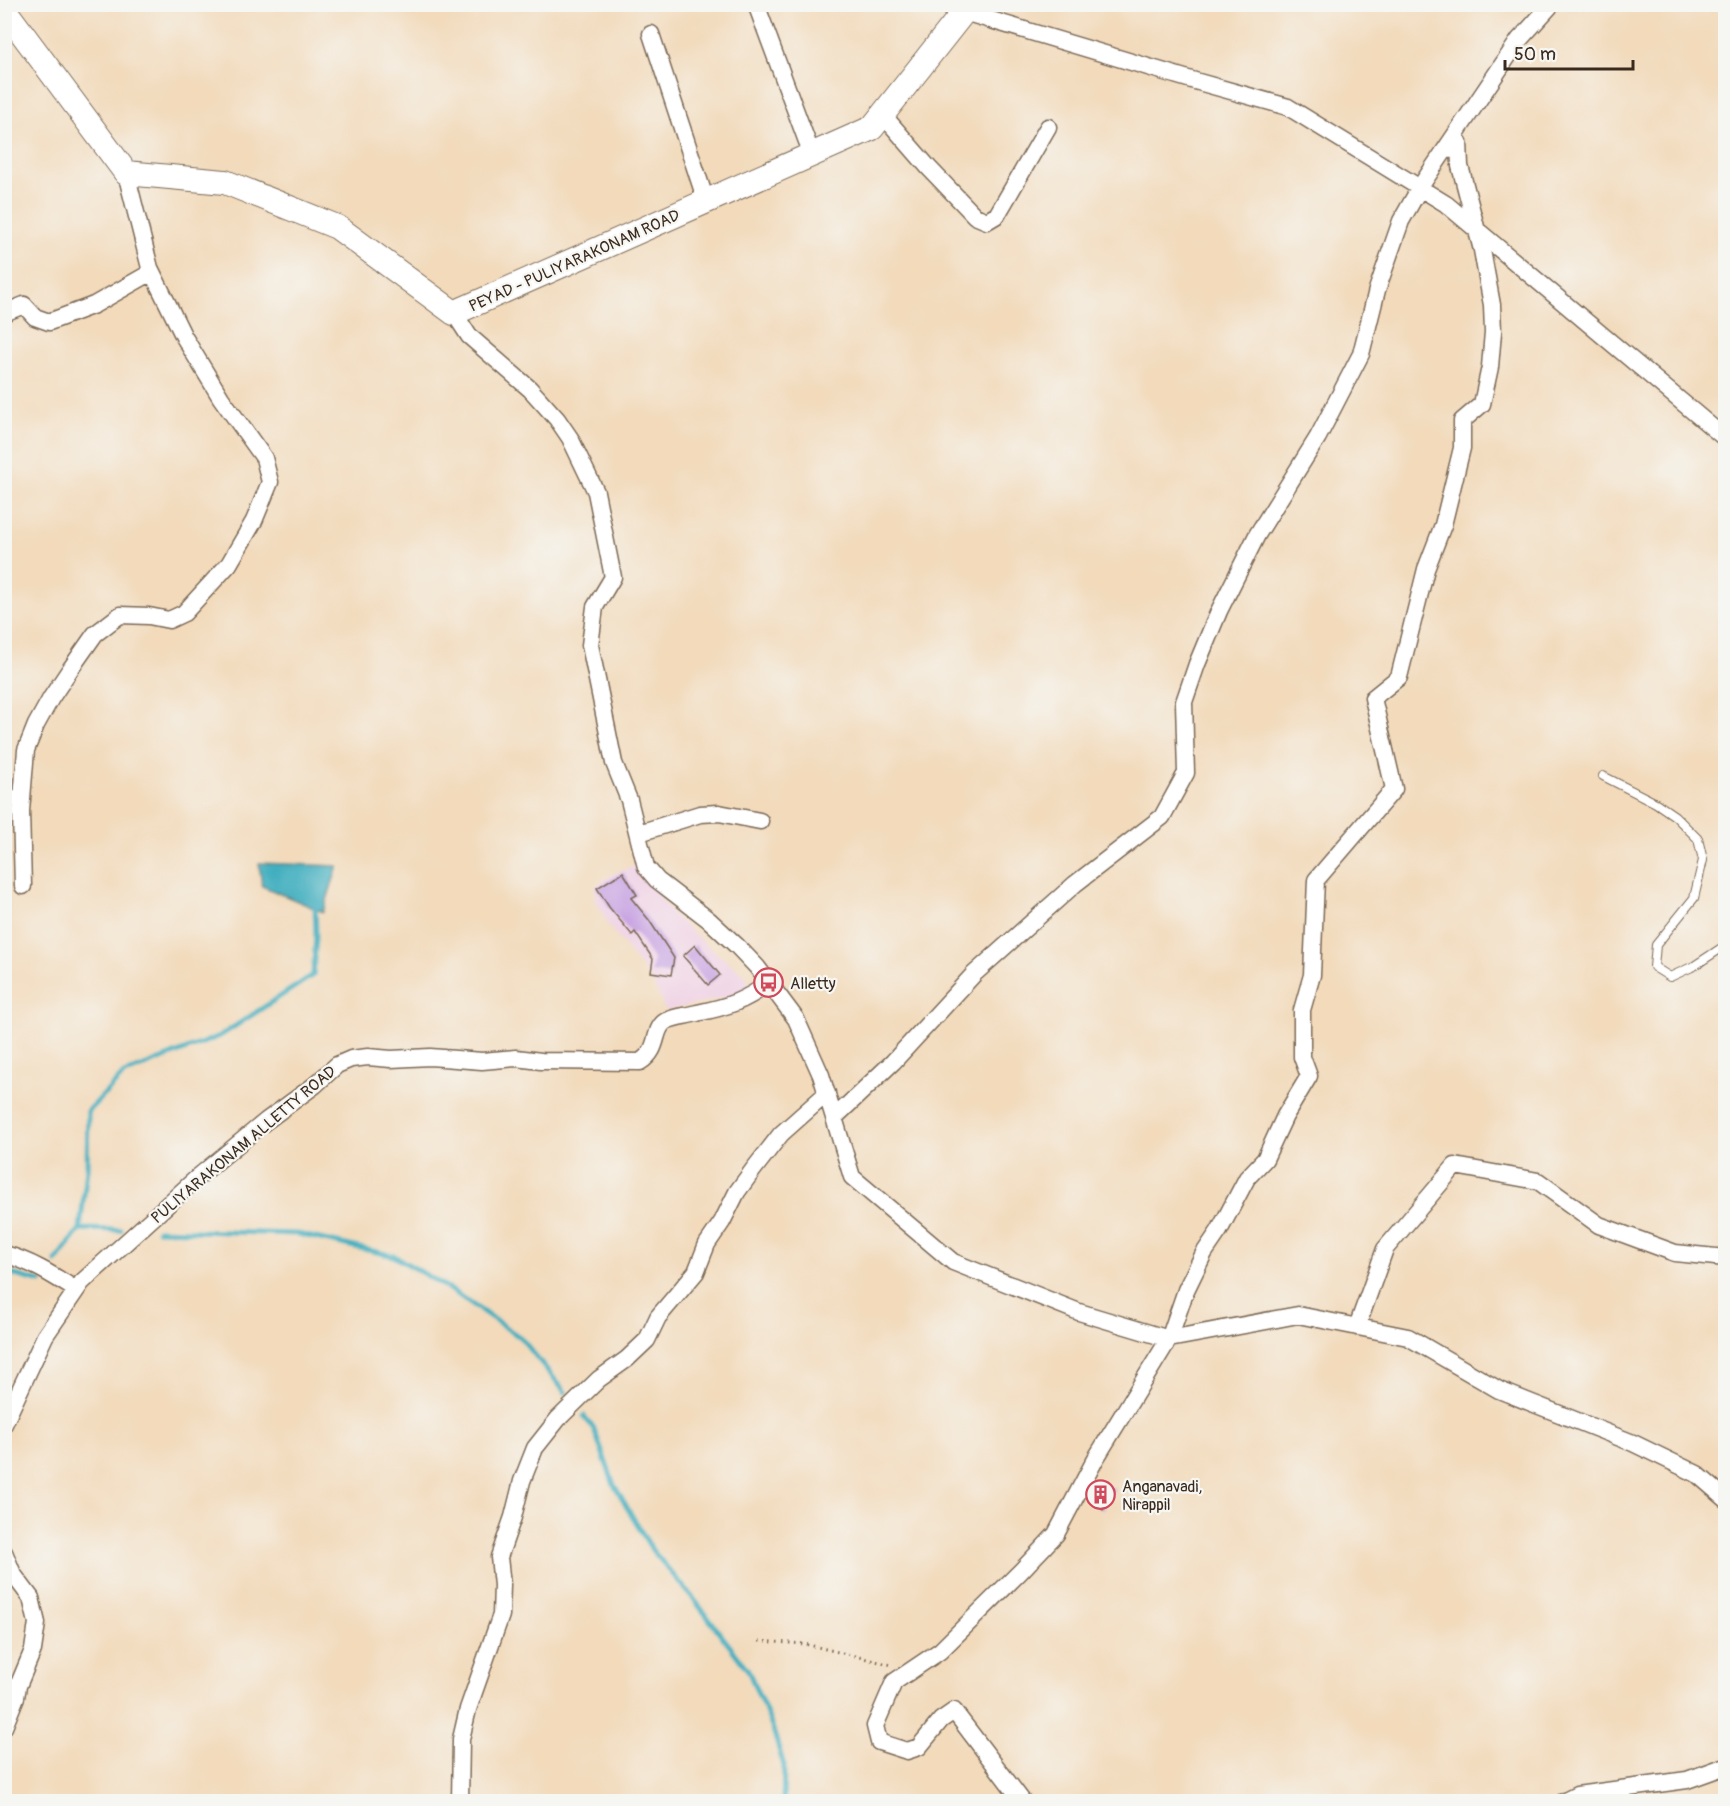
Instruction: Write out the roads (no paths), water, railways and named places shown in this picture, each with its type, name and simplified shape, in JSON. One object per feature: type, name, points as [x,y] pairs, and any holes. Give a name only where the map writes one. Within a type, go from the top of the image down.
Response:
[{"type":"main road","name":"PEYAD - PULIYARAKONAM ROAD","points":[[126,173],[225,182],[337,227],[454,313],[872,128],[967,8]]},
{"type":"main road","points":[[4,9],[126,173]]},
{"type":"street","points":[[756,4],[812,155]]},
{"type":"street","points":[[834,1118],[892,1062],[974,974],[1075,884],[1162,817],[1186,773],[1184,702],[1197,664],[1257,535],[1318,437],[1361,354],[1377,290],[1401,221],[1420,188],[1519,40],[1552,4]]},
{"type":"street","points":[[967,8],[1195,81],[1288,106],[1446,204],[1725,439]]},
{"type":"street","points":[[651,34],[706,201]]},
{"type":"street","points":[[883,115],[975,216],[987,221],[997,215],[1048,128]]},
{"type":"street","points":[[1023,1802],[954,1711],[941,1720],[919,1747],[907,1751],[879,1742],[875,1726],[894,1682],[940,1651],[1056,1534],[1096,1458],[1169,1339],[1186,1290],[1204,1253],[1219,1231],[1247,1178],[1265,1160],[1285,1116],[1309,1076],[1302,1057],[1302,1010],[1312,975],[1316,880],[1394,789],[1373,698],[1399,677],[1426,569],[1443,525],[1462,448],[1462,421],[1482,404],[1490,367],[1493,332],[1492,305],[1478,230],[1460,166],[1459,142],[1453,150]]},
{"type":"street","points":[[23,886],[22,800],[26,750],[36,725],[51,698],[95,634],[120,615],[149,616],[169,620],[184,613],[229,564],[254,521],[270,482],[264,458],[221,398],[190,347],[152,272],[126,173]]},
{"type":"street","points":[[4,313],[24,305],[35,317],[49,322],[94,305],[152,272]]},
{"type":"street","points":[[454,313],[469,336],[530,389],[557,419],[570,438],[596,492],[613,577],[595,607],[590,645],[614,763],[629,800],[646,867],[657,880],[709,920],[737,946],[769,982],[796,1019],[814,1057],[827,1093],[852,1178],[952,1263],[1079,1312],[1169,1339],[1298,1315],[1408,1337],[1499,1390],[1633,1443],[1697,1474],[1725,1499]]},
{"type":"street","points":[[4,797],[22,800]]},
{"type":"street","points":[[639,833],[700,814],[719,813],[760,821]]},
{"type":"street","name":"PULIYARAKONAM ALLETTY ROAD","points":[[4,1424],[45,1336],[88,1276],[198,1177],[343,1062],[358,1057],[391,1059],[412,1057],[467,1060],[516,1058],[551,1062],[639,1062],[652,1051],[658,1029],[664,1022],[744,1000],[769,982]]},
{"type":"street","points":[[460,1802],[461,1739],[468,1709],[501,1615],[502,1585],[499,1557],[513,1517],[522,1481],[535,1448],[558,1419],[599,1379],[627,1359],[647,1340],[658,1317],[696,1272],[707,1244],[722,1222],[737,1192],[753,1170],[781,1134],[827,1093]]},
{"type":"street","points":[[1357,1327],[1385,1249],[1455,1166],[1538,1181],[1599,1225],[1675,1253],[1725,1258]]},
{"type":"street","points":[[4,1254],[21,1258],[76,1290]]},
{"type":"street","points":[[4,1552],[13,1574],[31,1598],[37,1623],[33,1650],[4,1727]]},
{"type":"street","points":[[1563,1802],[1577,1795],[1687,1780],[1725,1766]]},
{"type":"lane","points":[[1603,776],[1656,803],[1675,816],[1698,840],[1703,860],[1694,898],[1656,945],[1654,967],[1670,977],[1694,966],[1725,945]]},
{"type":"water","points":[[259,863],[338,866],[323,912],[262,886]]},
{"type":"waterway","points":[[56,1261],[80,1229],[87,1169],[88,1111],[124,1074],[220,1036],[313,975],[316,936],[315,904]]},
{"type":"waterway","points":[[80,1229],[121,1230]]},
{"type":"waterway","points":[[158,1230],[298,1234],[394,1256],[451,1290],[521,1338],[565,1392]]},
{"type":"waterway","points":[[4,1272],[41,1282]]},
{"type":"waterway","points":[[584,1416],[594,1429],[614,1485],[652,1550],[693,1598],[748,1670],[772,1726],[784,1766],[783,1802]]},
{"type":"waterway","points":[[1599,1802],[1634,1795]]},
{"type":"place","name":"Alletty","points":[[769,983]]},
{"type":"place","name":"Anganavadi, Nirappil","points":[[1101,1495]]}]
